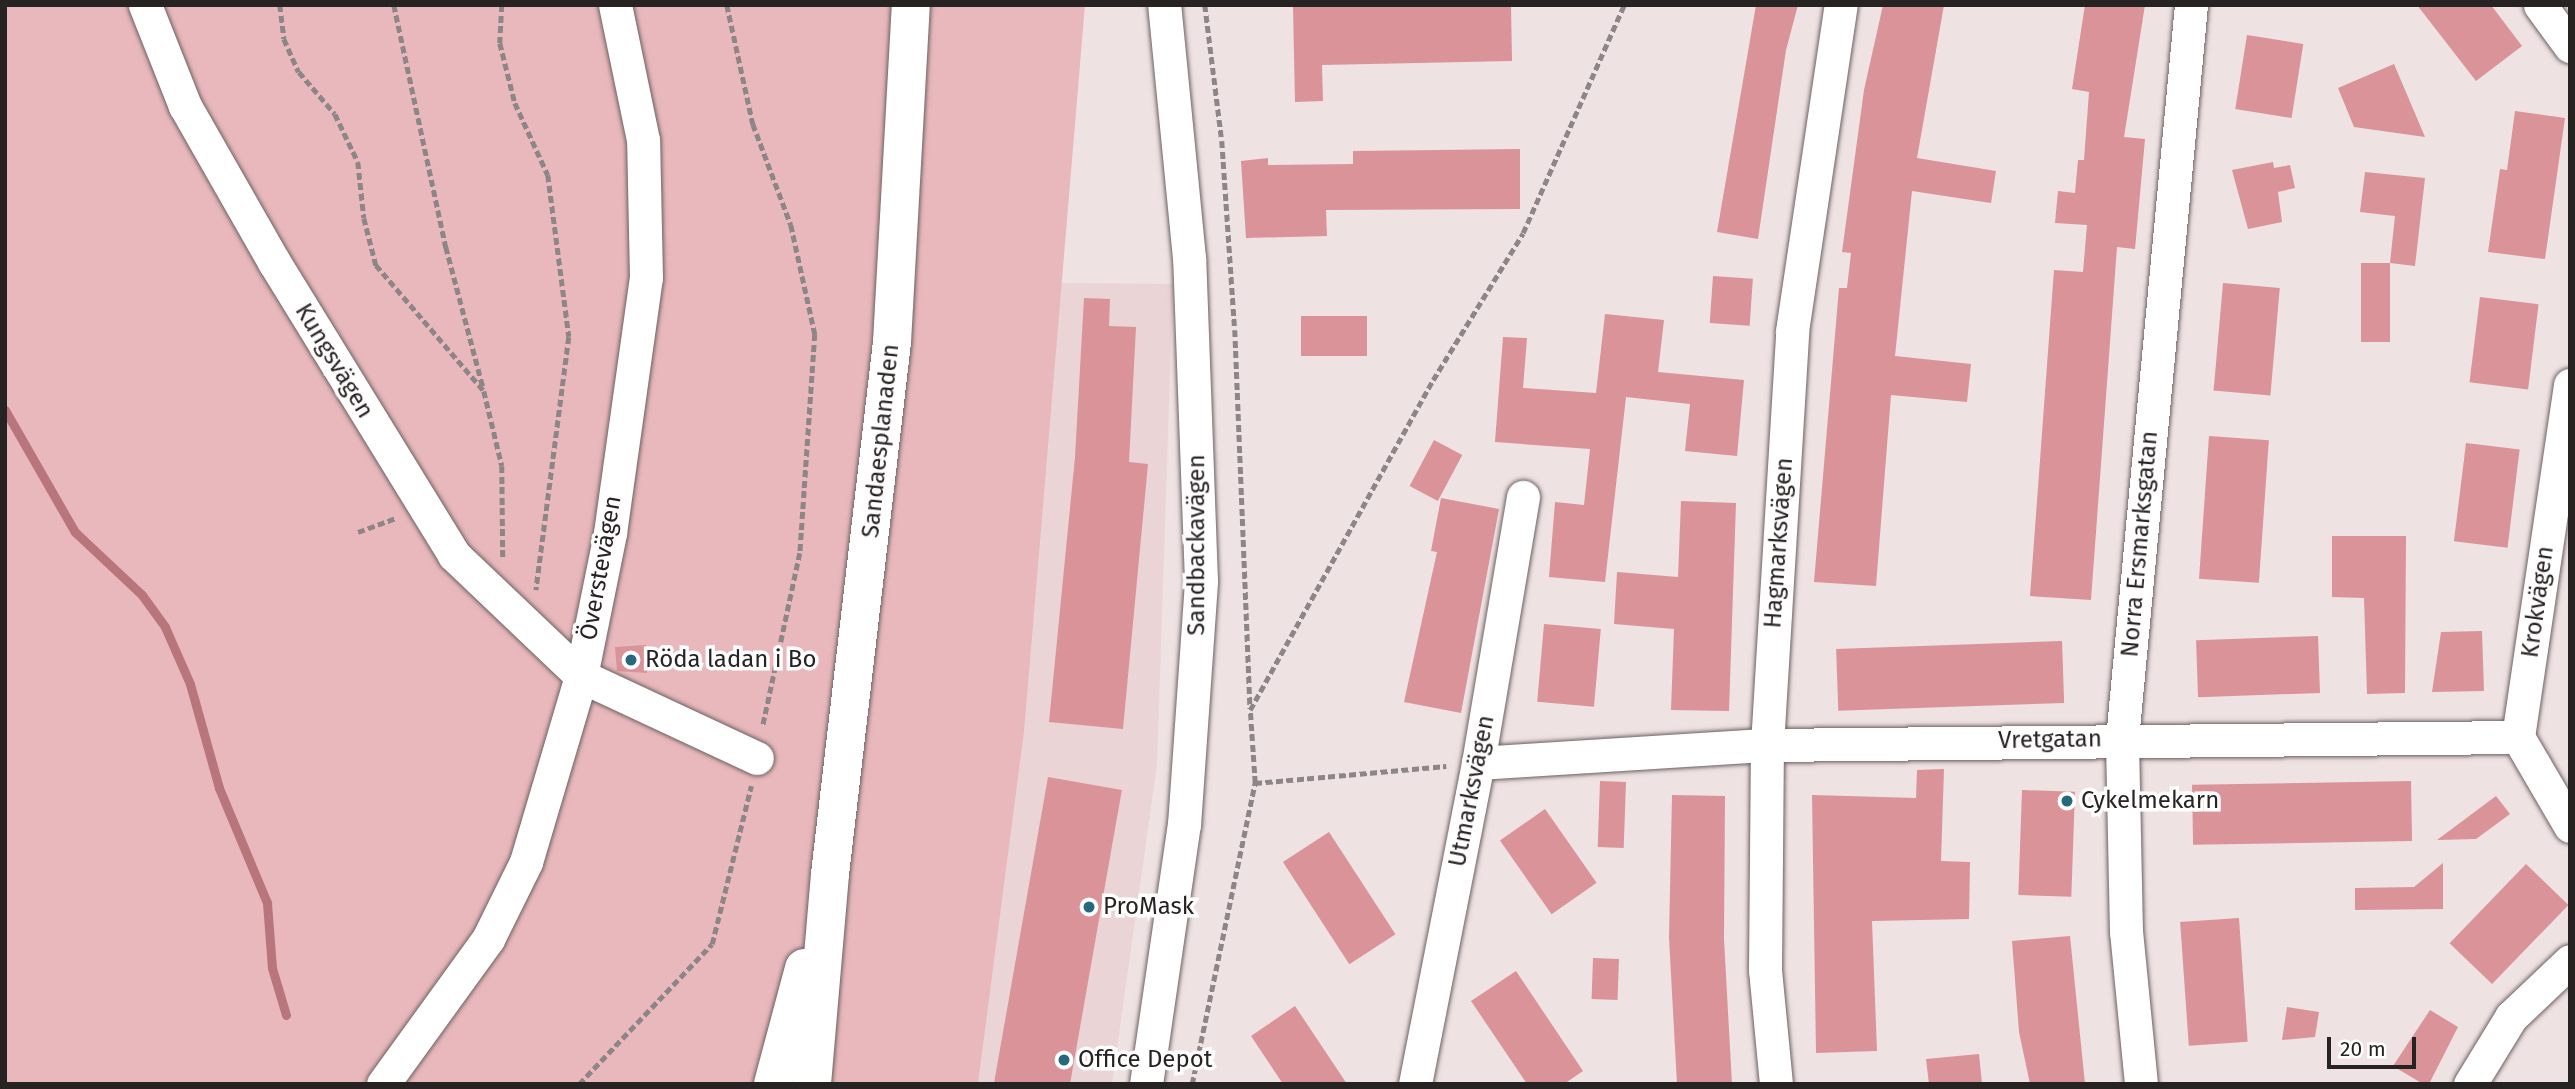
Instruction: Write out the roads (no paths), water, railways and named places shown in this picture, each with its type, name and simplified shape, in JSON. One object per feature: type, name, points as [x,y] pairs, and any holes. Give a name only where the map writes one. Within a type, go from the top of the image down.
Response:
[{"type":"main road","name":"Sandaesplanaden","points":[[812,1084],[830,874],[892,342],[911,5]]},
{"type":"main road","name":"Sandaesplanaden","points":[[773,1084],[830,874]]},
{"type":"street","name":"Kungsvägen","points":[[145,5],[186,106],[423,508],[454,555],[532,626],[581,676]]},
{"type":"street","name":"Överstevägen","points":[[383,1084],[488,939],[526,862],[581,676],[610,533],[646,278],[643,140],[615,5]]},
{"type":"street","name":"Sandbackavägen","points":[[1146,1084],[1184,825],[1201,581],[1189,258],[1164,5]]},
{"type":"street","name":"Hagmarksvägen","points":[[1776,1084],[1765,970],[1767,745],[1792,331],[1841,5]]},
{"type":"street","name":"Norra Ersmarksgatan","points":[[2141,1084],[2126,932],[2122,739],[2191,5]]},
{"type":"street","points":[[2540,5],[2570,46]]},
{"type":"street","name":"Krokvägen","points":[[2518,737],[2570,385]]},
{"type":"street","name":"Utmarksvägen","points":[[1415,1084],[1478,763],[1523,497]]},
{"type":"street","points":[[581,676],[757,758]]},
{"type":"street","points":[[2518,737],[2570,826]]},
{"type":"street","name":"Vretgatan","points":[[1478,763],[1767,745],[2122,739],[2518,737]]},
{"type":"street","points":[[2470,1084],[2511,1017],[2570,961]]},
{"type":"waterway","points":[[5,410],[75,532],[142,595],[165,627],[190,684],[219,788],[267,903],[272,968],[286,1015]]},
{"type":"place","name":"Röda ladan i Bo","points":[[631,660]]},
{"type":"place","name":"Cykelmekarn","points":[[2067,801]]},
{"type":"place","name":"ProMask","points":[[1089,907]]},
{"type":"place","name":"Office Depot","points":[[1064,1060]]}]
